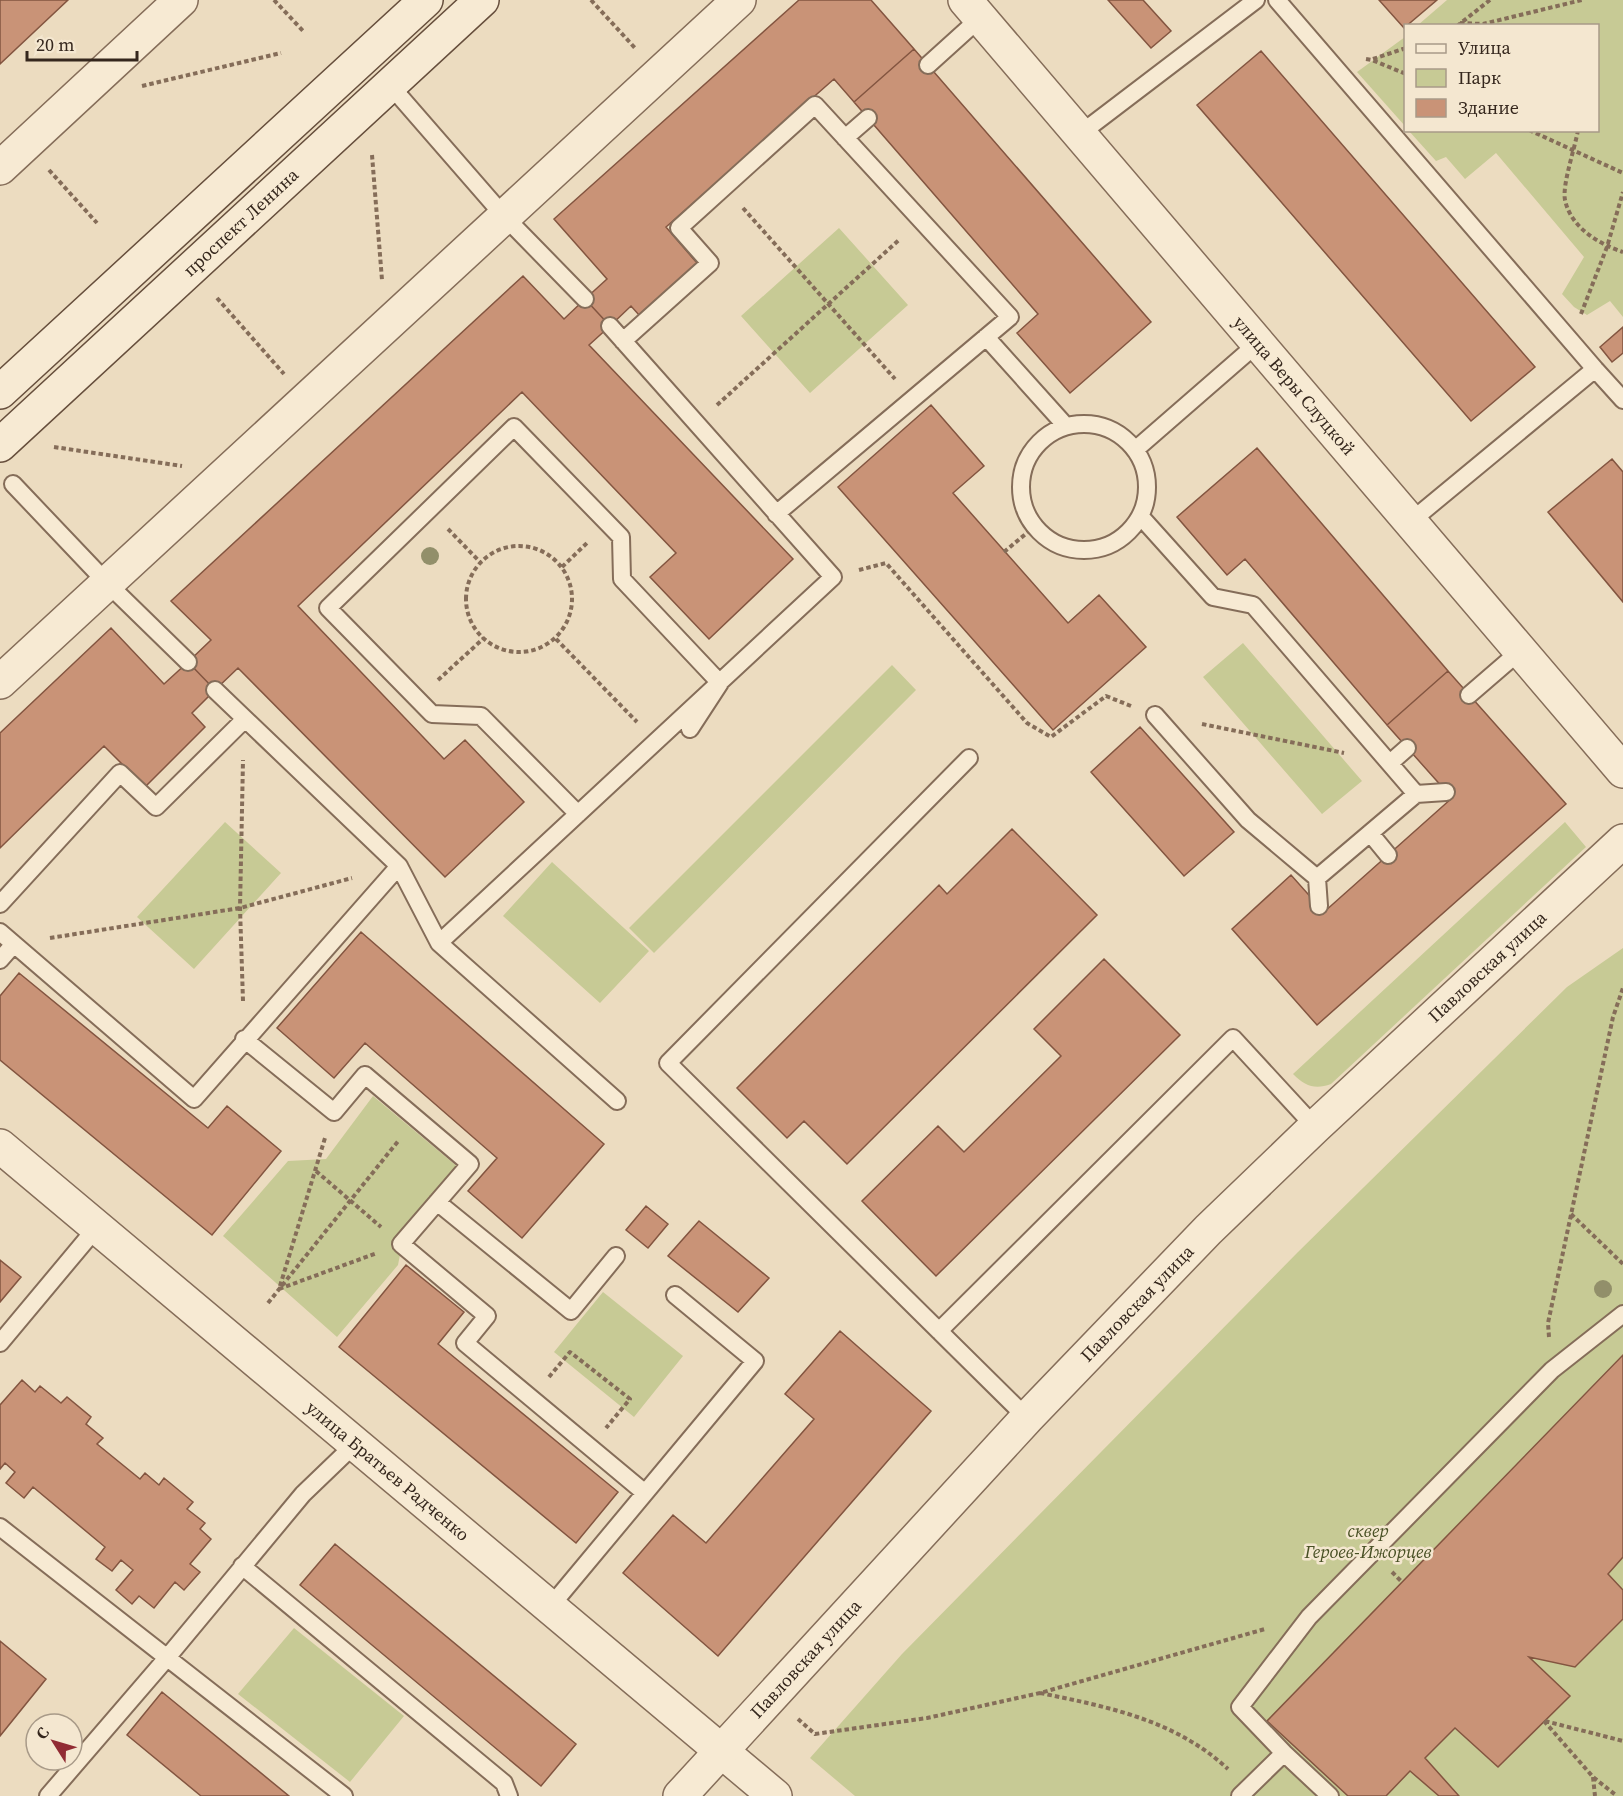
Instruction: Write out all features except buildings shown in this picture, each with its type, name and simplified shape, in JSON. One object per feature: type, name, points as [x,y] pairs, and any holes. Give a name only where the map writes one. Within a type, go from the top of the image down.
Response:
[{"type":"street","points":[[0,168],[181,0]]},
{"type":"street","name":"проспект Ленина","points":[[0,392],[426,0]]},
{"type":"street","name":"проспект Ленина","points":[[0,445],[482,0]]},
{"type":"street","points":[[0,682],[739,0]]},
{"type":"street","name":"улица Веры Слуцкой","points":[[973,9],[1623,771]]},
{"type":"street","name":"Павловская улица","points":[[680,1796],[720,1749],[1027,1418],[1208,1230],[1315,1126],[1623,841]]},
{"type":"street","name":"улица Братьев Радченко","points":[[0,1146],[775,1796]]},
{"type":"lane","points":[[1080,134],[1256,0]]},
{"type":"lane","points":[[1277,0],[1623,400]]},
{"type":"lane","points":[[928,65],[973,9]]},
{"type":"lane","points":[[390,85],[504,216],[585,299]]},
{"type":"lane","points":[[623,341],[710,263],[679,228],[815,105],[1010,317],[777,514]]},
{"type":"lane","points":[[845,138],[868,118]]},
{"type":"lane","points":[[438,943],[832,577],[610,326]]},
{"type":"lane","points":[[986,337],[1065,425]]},
{"type":"lane","points":[[1135,450],[1258,344]]},
{"type":"lane","points":[[1410,522],[1595,369]]},
{"type":"lane","points":[[1087,423],[1108,428],[1127,440],[1135,450],[1147,477],[1147,499],[1142,518],[1126,536],[1109,546],[1089,551],[1069,549],[1049,541],[1034,527],[1024,509],[1021,489],[1023,469],[1040,443],[1065,425],[1087,423]]},
{"type":"lane","points":[[578,814],[481,716],[432,714],[328,608],[514,427],[621,537],[622,579],[720,683]]},
{"type":"lane","points":[[13,484],[107,583],[188,662]]},
{"type":"lane","points":[[1142,518],[1213,597],[1253,605],[1416,794]]},
{"type":"lane","points":[[1469,695],[1520,651]]},
{"type":"lane","points":[[690,729],[720,683]]},
{"type":"lane","points":[[215,690],[399,866],[438,943],[617,1101]]},
{"type":"lane","points":[[1155,715],[1248,820],[1317,878],[1318,906]]},
{"type":"lane","points":[[0,904],[120,773],[156,807],[244,720]]},
{"type":"lane","points":[[1390,763],[1407,748]]},
{"type":"lane","points":[[969,759],[668,1063],[1027,1418]]},
{"type":"lane","points":[[1317,878],[1416,794],[1446,792]]},
{"type":"lane","points":[[1370,833],[1388,855]]},
{"type":"lane","points":[[0,932],[194,1099],[244,1039],[399,866]]},
{"type":"lane","points":[[0,960],[14,944]]},
{"type":"lane","points":[[939,1331],[1233,1038],[1315,1126]]},
{"type":"lane","points":[[244,1039],[334,1112],[365,1075],[470,1164],[401,1244],[488,1316],[465,1343],[645,1493]]},
{"type":"lane","points":[[437,1202],[571,1311],[616,1256]]},
{"type":"lane","points":[[0,1343],[97,1227]]},
{"type":"lane","points":[[550,1607],[755,1361],[675,1295]]},
{"type":"lane","points":[[1329,1796],[1240,1707],[1309,1617],[1552,1370],[1623,1314]]},
{"type":"lane","points":[[48,1796],[303,1494],[354,1445]]},
{"type":"lane","points":[[0,1527],[344,1796]]},
{"type":"lane","points":[[242,1566],[504,1782],[509,1796]]},
{"type":"lane","points":[[1244,1792],[1284,1753]]},
{"type":"path","points":[[274,0],[304,32]]},
{"type":"path","points":[[591,0],[658,74]]},
{"type":"path","points":[[1459,24],[1490,0]]},
{"type":"path","points":[[1459,24],[1483,24],[1582,0]]},
{"type":"path","points":[[1372,60],[1404,49]]},
{"type":"path","points":[[136,88],[281,52]]},
{"type":"path","points":[[1533,132],[1623,173]]},
{"type":"path","points":[[1578,132],[1565,199],[1578,225],[1607,247],[1623,252]]},
{"type":"path","points":[[26,144],[97,223]]},
{"type":"path","points":[[372,155],[386,325]]},
{"type":"path","points":[[724,187],[913,399]]},
{"type":"path","points":[[1572,339],[1607,247],[1623,192]]},
{"type":"path","points":[[696,424],[920,220]]},
{"type":"path","points":[[217,298],[307,399]]},
{"type":"path","points":[[54,447],[227,472]]},
{"type":"path","points":[[430,509],[481,563]]},
{"type":"path","points":[[562,567],[608,523]]},
{"type":"path","points":[[1005,552],[1034,527]]},
{"type":"path","points":[[522,545],[540,549],[555,559],[562,567],[572,590],[573,608],[567,624],[556,639],[541,648],[525,652],[507,651],[484,638],[470,619],[466,602],[468,585],[481,563],[488,555],[504,548],[522,545]]},
{"type":"path","points":[[832,577],[886,563],[1027,723]]},
{"type":"path","points":[[418,698],[484,638]]},
{"type":"path","points":[[556,639],[656,742]]},
{"type":"path","points":[[244,720],[240,908],[244,1039]]},
{"type":"path","points":[[14,944],[240,908],[399,866]]},
{"type":"path","points":[[1552,1370],[1548,1323],[1613,1017],[1623,988]]},
{"type":"path","points":[[279,1289],[334,1112]]},
{"type":"path","points":[[268,1303],[417,1119]]},
{"type":"path","points":[[279,1289],[401,1244],[316,1171]]},
{"type":"path","points":[[1570,1213],[1623,1264]]},
{"type":"path","points":[[532,1398],[570,1352],[630,1399],[590,1447]]},
{"type":"path","points":[[790,1713],[815,1734],[927,1718],[1040,1693],[1309,1617]]},
{"type":"path","points":[[1040,1693],[1102,1706],[1148,1719],[1183,1735],[1218,1760],[1244,1792]]},
{"type":"path","points":[[1617,1796],[1593,1777],[1544,1721],[1623,1741]]},
{"type":"path","points":[[1593,1777],[1595,1796]]},
{"type":"green space","points":[[1447,0],[1623,0],[1623,317],[1610,301],[1587,315],[1574,307],[1562,294],[1584,257],[1496,153],[1465,179],[1446,157],[1436,161],[1410,132],[1599,132],[1599,24],[1419,24]]},
{"type":"green space","points":[[1404,38],[1404,125],[1357,72]]},
{"type":"green space","points":[[839,228],[908,305],[810,393],[741,316]]},
{"type":"green space","points":[[1243,643],[1362,781],[1322,814],[1203,677]]},
{"type":"green space","points":[[892,665],[916,690],[654,953],[629,928]]},
{"type":"green space","points":[[225,822],[281,873],[194,969],[137,917]]},
{"type":"green space","points":[[1565,822],[1586,847],[1331,1084],[1320,1087],[1310,1086],[1293,1074]]},
{"type":"green space","points":[[552,862],[649,951],[600,1003],[503,916]]},
{"type":"green space","name":"сквер Героев-Ижорцев","points":[[1623,948],[1623,1796],[855,1796],[810,1758],[902,1654],[1298,1252],[1567,987]]},
{"type":"green space","points":[[373,1096],[459,1168],[404,1234],[398,1265],[337,1337],[223,1236],[288,1161],[326,1159]]},
{"type":"green space","points":[[603,1292],[683,1356],[634,1417],[554,1352]]},
{"type":"green space","points":[[294,1628],[404,1716],[350,1782],[238,1694]]}]
